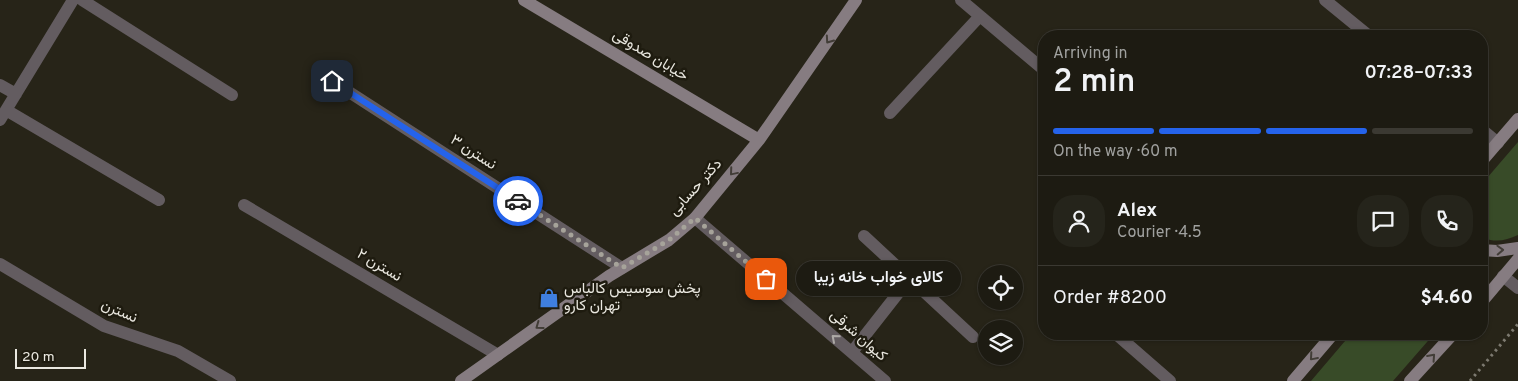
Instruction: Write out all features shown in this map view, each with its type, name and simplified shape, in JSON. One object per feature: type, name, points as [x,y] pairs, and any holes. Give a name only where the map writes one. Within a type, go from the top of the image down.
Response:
[{"type":"street","points":[[73,0],[3,115],[159,200]]},
{"type":"street","points":[[82,0],[232,95]]},
{"type":"street","name":"خیابان صدوقی","points":[[524,0],[759,140]]},
{"type":"street","name":"دکتر حسابی","points":[[461,381],[622,268],[669,240],[695,218],[759,140],[856,0]]},
{"type":"street","points":[[961,0],[1038,65]]},
{"type":"street","points":[[1325,0],[1362,30]]},
{"type":"street","points":[[890,113],[980,16]]},
{"type":"street","name":"نسترن ۳","points":[[332,81],[622,268]]},
{"type":"street","points":[[0,85],[16,94]]},
{"type":"street","points":[[1488,154],[1518,119]]},
{"type":"street","points":[[1488,134],[1498,142]]},
{"type":"street","name":"نسترن ۲","points":[[244,205],[498,355]]},
{"type":"street","name":"کیوان شرقی","points":[[695,218],[885,381]]},
{"type":"street","points":[[864,236],[973,337]]},
{"type":"street","points":[[1488,250],[1518,248]]},
{"type":"street","points":[[1488,294],[1518,259]]},
{"type":"street","name":"نسترن","points":[[0,264],[104,326],[178,352],[230,381]]},
{"type":"street","points":[[1503,276],[1518,288]]},
{"type":"street","points":[[852,352],[910,278]]},
{"type":"street","points":[[1123,340],[1170,381]]},
{"type":"street","points":[[1293,381],[1329,340]]},
{"type":"street","points":[[1412,381],[1448,340]]},
{"type":"path","points":[[1470,381],[1518,324]]},
{"type":"green space","points":[[1518,142],[1518,235],[1509,239],[1488,239],[1488,177]]},
{"type":"green space","points":[[1346,340],[1429,340],[1393,381],[1311,381]]},
{"type":"way so far","points":[[518,201],[622,268],[669,240],[695,218],[766,279]]},
{"type":"place","name":"کالای خواب خانه زیبا","points":[[766,279]]},
{"type":"place","name":"پخش سوسیس کالباس تهران کارو","points":[[549,298]]},
{"type":"route","points":[[332,81],[518,201]]}]
